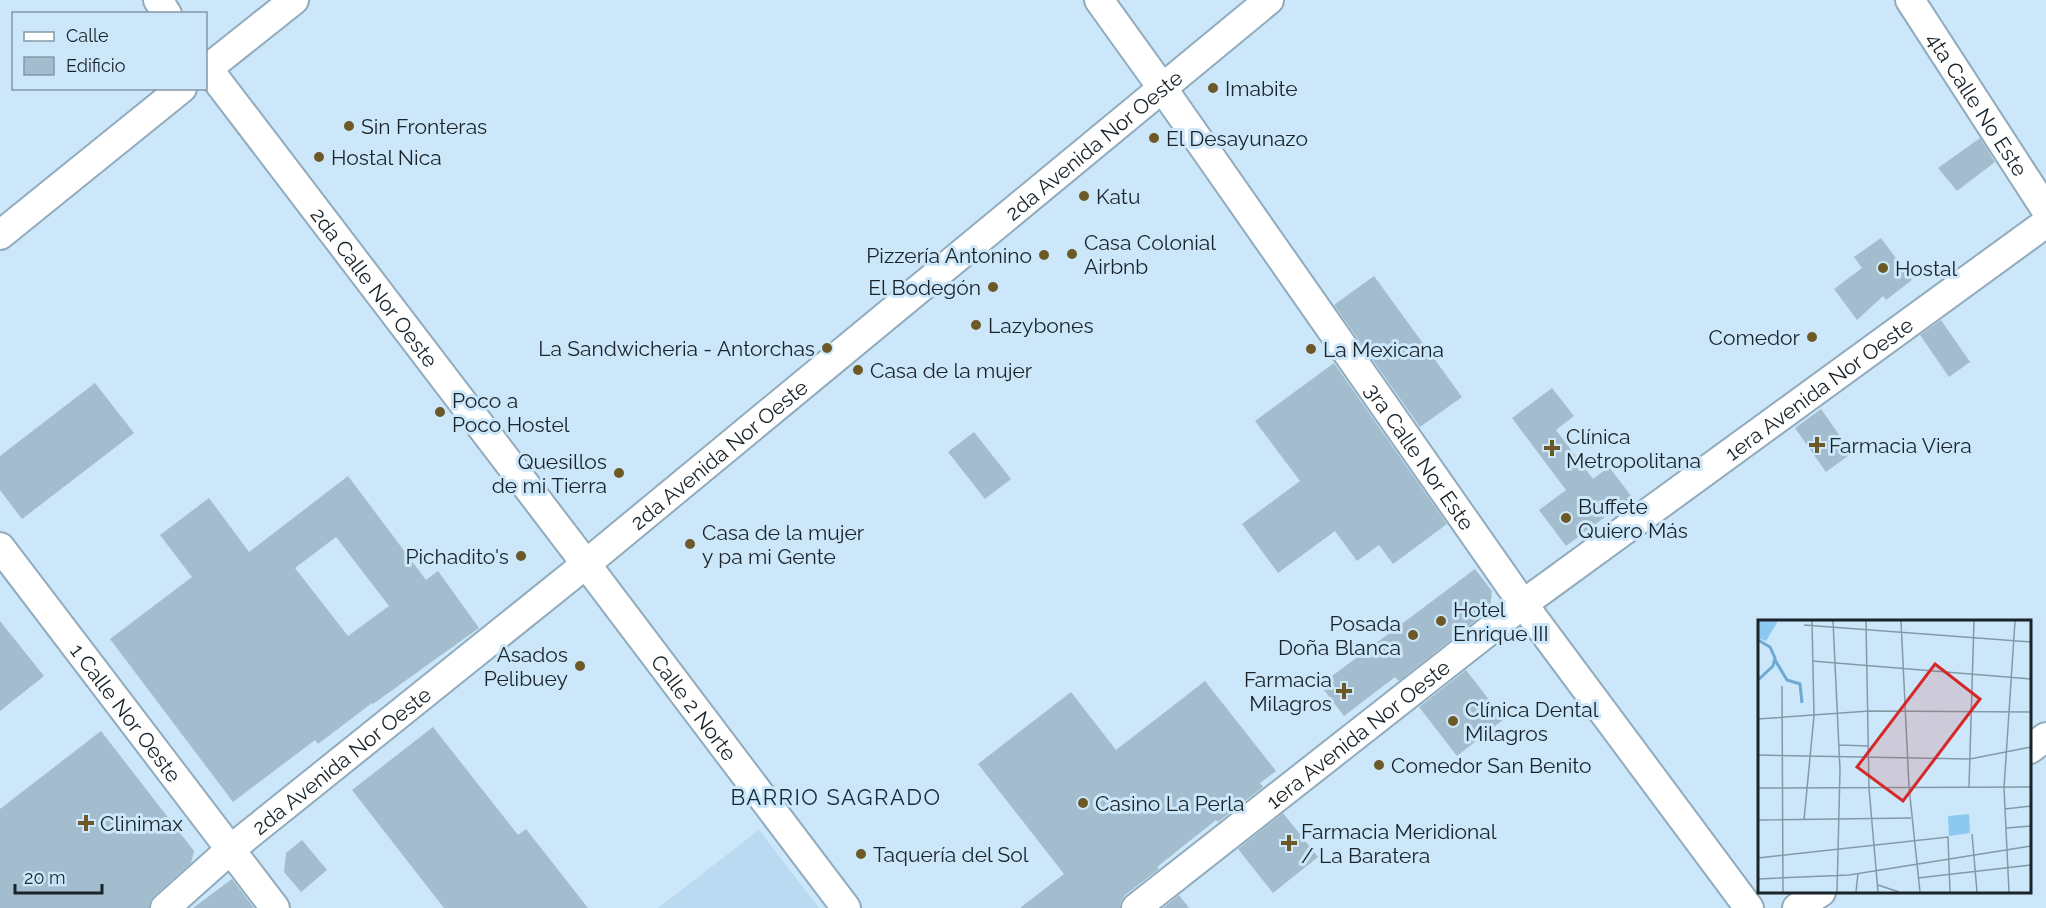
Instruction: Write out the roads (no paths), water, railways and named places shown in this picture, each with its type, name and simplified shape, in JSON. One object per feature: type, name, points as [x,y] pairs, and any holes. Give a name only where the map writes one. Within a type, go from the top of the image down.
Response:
[{"type":"street","points":[[207,67],[294,0]]},
{"type":"street","name":"3ra Calle Nor Este","points":[[1099,0],[1524,604],[1749,908]]},
{"type":"street","name":"2da Avenida Nor Oeste","points":[[165,908],[231,849],[586,564],[1269,0]]},
{"type":"street","name":"4ta Calle No Este","points":[[1911,0],[2046,210]]},
{"type":"street","name":"2da Calle Nor Oeste","points":[[207,69],[586,564]]},
{"type":"street","points":[[0,235],[180,90]]},
{"type":"street","name":"1era Avenida Nor Oeste","points":[[1136,908],[1524,604],[2046,223]]},
{"type":"street","name":"1 Calle Nor Oeste","points":[[0,547],[275,908]]},
{"type":"street","name":"Calle 2 Norte","points":[[586,564],[846,908]]},
{"type":"street","points":[[2031,748],[2046,737]]},
{"type":"street","points":[[1797,908],[1818,893]]},
{"type":"place","name":"Imabite","points":[[1213,88]]},
{"type":"place","name":"Sin Fronteras","points":[[349,126]]},
{"type":"place","name":"El Desayunazo","points":[[1154,138]]},
{"type":"place","name":"Hostal Nica","points":[[319,157]]},
{"type":"place","name":"Katu","points":[[1084,196]]},
{"type":"place","name":"Casa Colonial Airbnb","points":[[1072,254]]},
{"type":"place","name":"Pizzería Antonino","points":[[1044,255]]},
{"type":"place","name":"Hostal","points":[[1883,268]]},
{"type":"place","name":"El Bodegón","points":[[993,287]]},
{"type":"place","name":"Lazybones","points":[[976,325]]},
{"type":"place","name":"Comedor","points":[[1812,337]]},
{"type":"place","name":"La Sandwicheria - Antorchas","points":[[827,348]]},
{"type":"place","name":"La Mexicana","points":[[1311,349]]},
{"type":"place","name":"Casa de la mujer","points":[[858,370]]},
{"type":"place","name":"Poco a Poco Hostel","points":[[440,412]]},
{"type":"place","name":"Farmacia Viera","points":[[1817,445]]},
{"type":"place","name":"Clínica Metropolitana","points":[[1552,448]]},
{"type":"place","name":"Quesillos de mi Tierra","points":[[619,473]]},
{"type":"place","name":"Buffete Quiero Más","points":[[1566,518]]},
{"type":"place","name":"Casa de la mujer y pa mi Gente","points":[[690,544]]},
{"type":"place","name":"Pichadito's","points":[[521,556]]},
{"type":"place","name":"Hotel Enrique III","points":[[1441,621]]},
{"type":"place","name":"Posada Doña Blanca","points":[[1413,635]]},
{"type":"place","name":"Asados Pelibuey","points":[[580,666]]},
{"type":"place","name":"Farmacia Milagros","points":[[1344,691]]},
{"type":"place","name":"Clínica Dental Milagros","points":[[1453,721]]},
{"type":"place","name":"Comedor San Benito","points":[[1379,765]]},
{"type":"place","name":"Casino La Perla","points":[[1083,803]]},
{"type":"place","name":"Clinimax","points":[[86,823]]},
{"type":"place","name":"Farmacia Meridional / La Baratera","points":[[1289,843]]},
{"type":"place","name":"Taquería del Sol","points":[[861,854]]},
{"type":"district","name":"BARRIO SAGRADO","points":[[836,797]]}]
